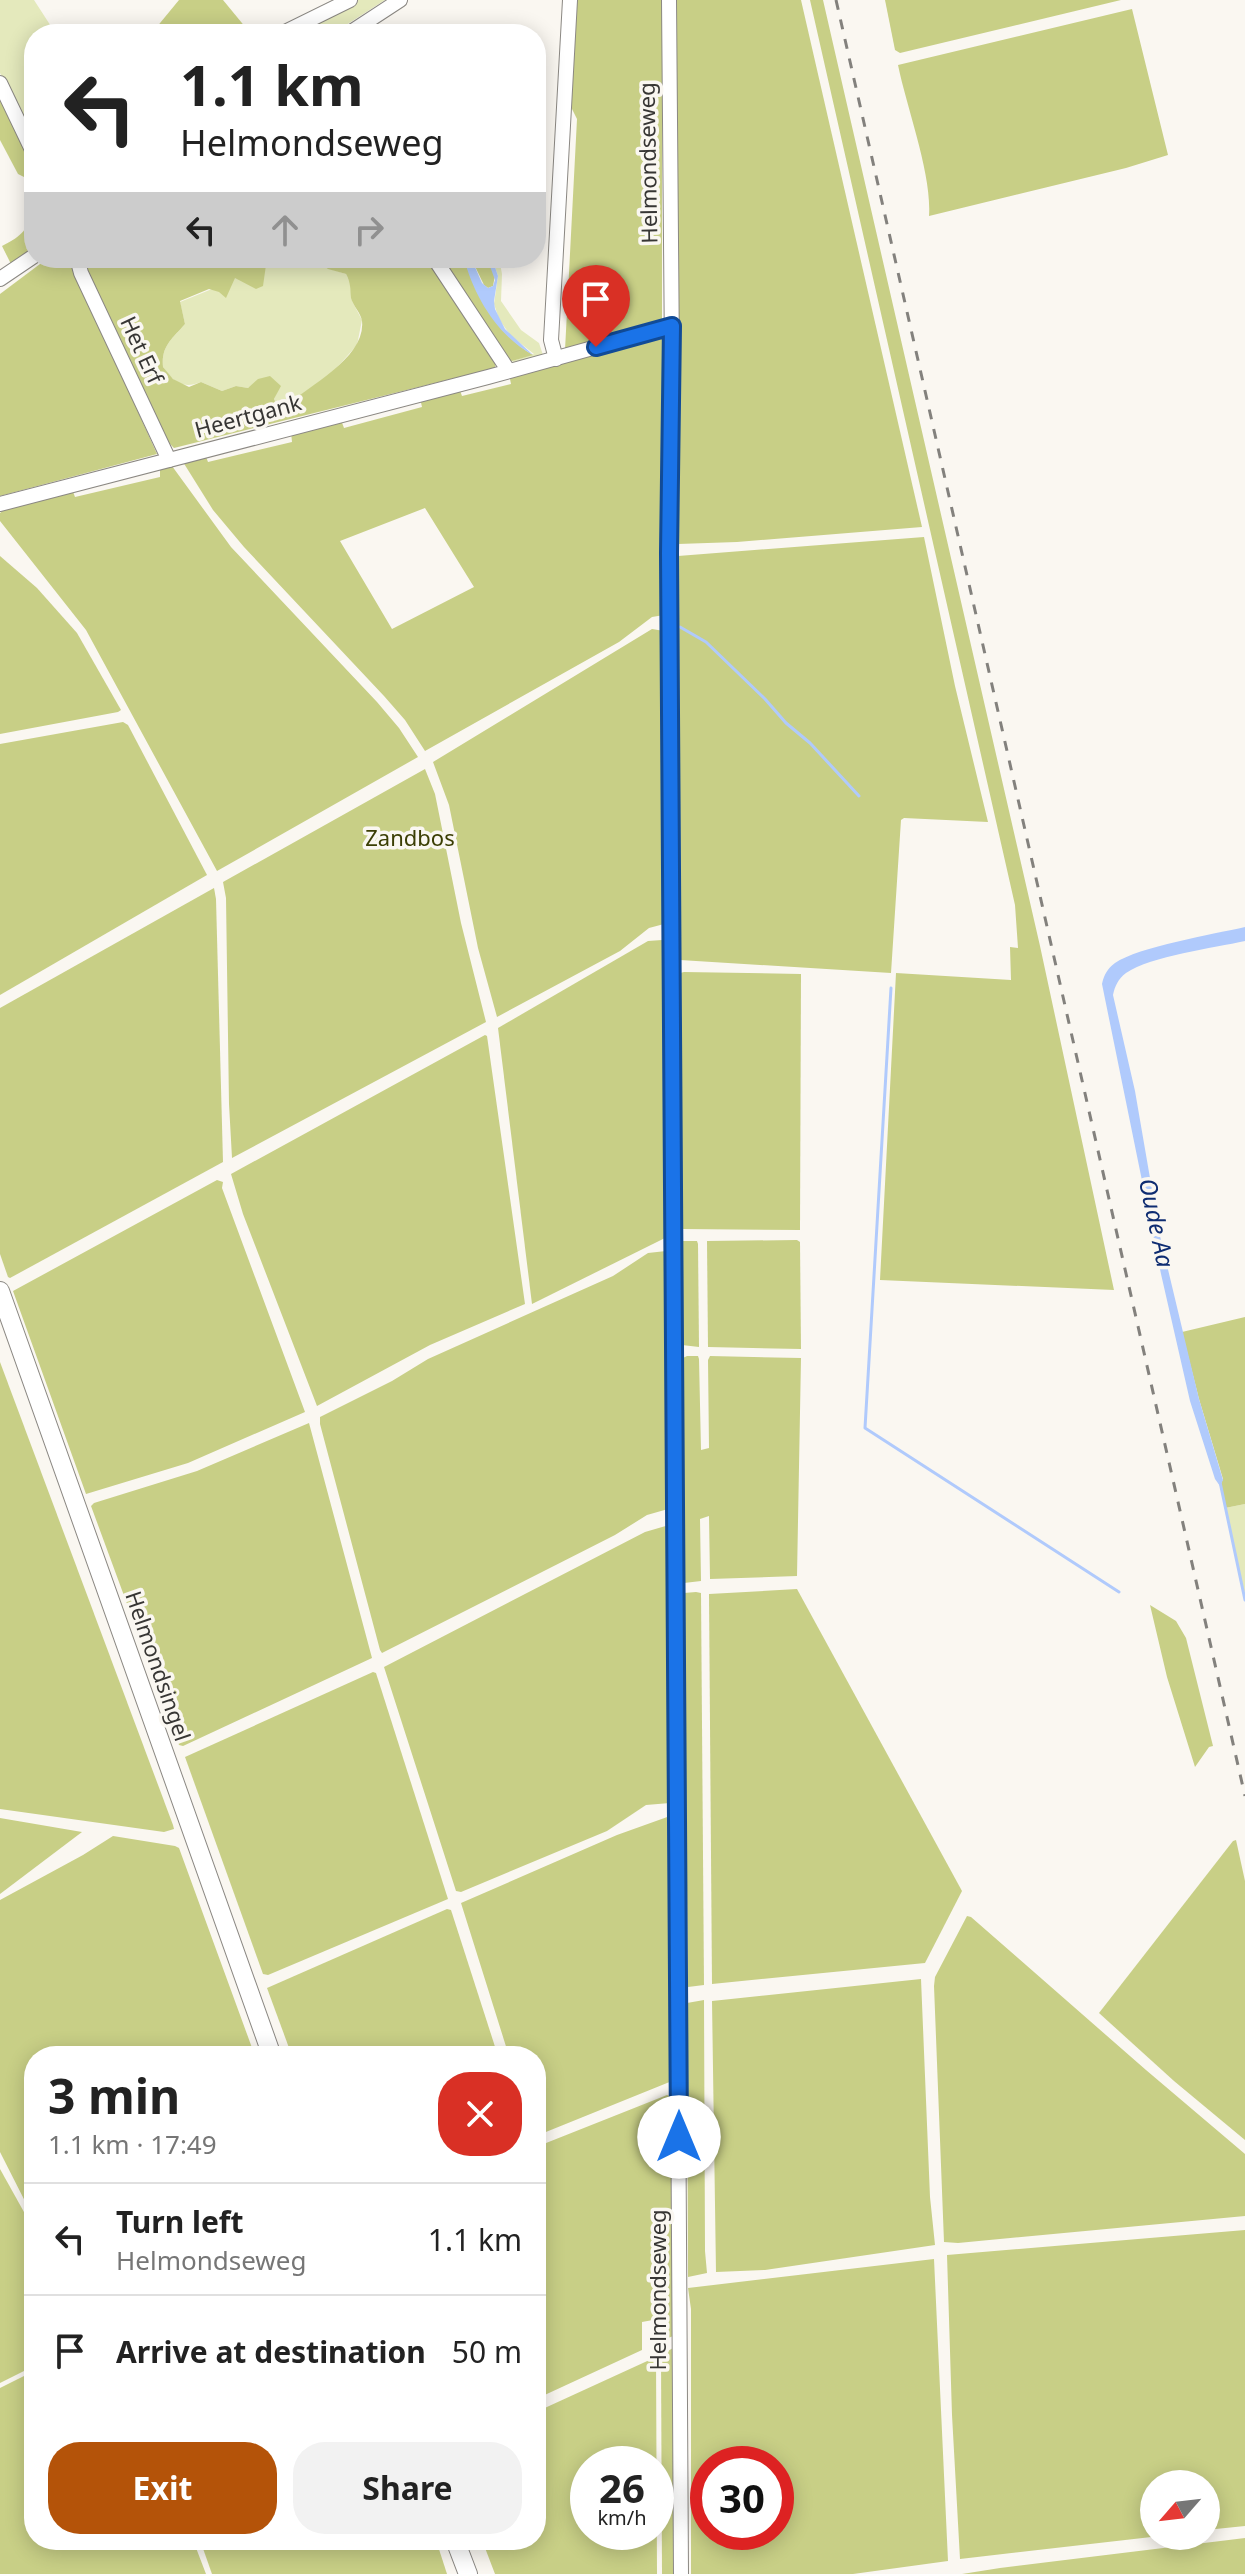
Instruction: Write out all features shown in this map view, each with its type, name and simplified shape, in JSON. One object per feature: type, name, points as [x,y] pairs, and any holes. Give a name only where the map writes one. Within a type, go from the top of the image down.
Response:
[{"type":"main road","name":"Helmondsingel","points":[[0,1291],[268,2046]]},
{"type":"main road","points":[[459,2550],[468,2574]]},
{"type":"street","points":[[301,24],[350,0]]},
{"type":"street","points":[[363,24],[400,0]]},
{"type":"street","points":[[556,359],[551,340],[570,0]]},
{"type":"street","name":"Helmondseweg","points":[[669,0],[672,326],[669,553],[681,2574]]},
{"type":"street","points":[[0,83],[24,133]]},
{"type":"street","points":[[0,279],[24,263]]},
{"type":"street","name":"Het Erf","points":[[80,268],[169,460]]},
{"type":"street","points":[[441,268],[508,370],[672,326]]},
{"type":"street","name":"Heertgank","points":[[0,504],[508,370]]},
{"type":"green space","points":[[0,0],[34,0],[50,24],[24,24],[24,124],[0,73]]},
{"type":"green space","points":[[179,0],[223,0],[243,24],[159,24]]},
{"type":"green space","points":[[357,0],[385,0],[348,24],[306,24]]},
{"type":"green space","points":[[572,0],[662,0],[662,320],[657,325],[565,350],[577,119],[567,99]]},
{"type":"green space","points":[[676,0],[801,0],[922,527],[678,544]]},
{"type":"green space","points":[[810,0],[823,0],[1040,946],[1114,1290],[880,1280],[896,973],[1011,980],[1010,947],[1018,948],[1015,905]]},
{"type":"green space","points":[[885,0],[1121,0],[900,53],[895,50]]},
{"type":"green space","points":[[1132,9],[1168,155],[929,216],[923,161],[898,65]]},
{"type":"green space","points":[[0,96],[24,147],[24,177],[18,174],[0,140]]},
{"type":"green space","points":[[23,232],[24,262],[14,270],[2,246]]},
{"type":"green space","points":[[35,268],[73,268],[157,454],[0,496],[0,294]]},
{"type":"green space","points":[[87,268],[266,268],[263,286],[256,289],[235,278],[226,298],[209,289],[180,301],[185,324],[166,348],[163,367],[173,379],[189,387],[201,382],[222,391],[236,386],[248,388],[258,379],[270,376],[281,386],[274,399],[277,405],[287,405],[335,369],[355,346],[361,334],[362,321],[352,301],[346,274],[327,268],[435,268],[495,356],[495,368],[174,448]]},
{"type":"green space","points":[[204,268],[332,268],[346,274],[350,282],[352,301],[362,320],[357,345],[333,372],[287,405],[277,405],[274,399],[280,386],[236,386],[222,391],[201,382],[189,385],[179,383],[163,367],[168,343],[185,324],[180,302],[212,289]]},
{"type":"green space","points":[[446,268],[468,268],[490,313],[509,336],[533,355],[508,360],[454,275],[451,276]]},
{"type":"green space","points":[[476,268],[492,268],[495,275],[493,286],[488,288]]},
{"type":"green space","points":[[495,268],[501,268],[501,301],[521,330],[539,343],[543,355],[515,363],[512,361],[534,354],[510,335],[499,319],[494,304],[498,276]]},
{"type":"green space","points":[[662,335],[664,615],[652,617],[619,642],[425,751],[405,720],[384,696],[213,510],[183,462],[205,454],[208,462],[292,442],[291,432],[341,420],[344,428],[422,407],[420,398],[459,388],[462,396],[511,384],[509,374]],"holes":[[[425,508],[474,587],[392,629],[340,541]]]},
{"type":"green space","points":[[172,466],[231,547],[377,702],[418,757],[217,871],[86,630],[0,521],[0,513],[6,508],[72,489],[75,497],[160,477],[160,467]]},
{"type":"green space","points":[[924,537],[988,822],[901,820],[891,973],[680,960],[678,556]]},
{"type":"green space","points":[[0,556],[37,588],[77,633],[121,710],[0,734]]},
{"type":"green space","points":[[652,629],[664,631],[664,924],[649,928],[620,951],[497,1017],[478,948],[449,805],[433,762]]},
{"type":"green space","points":[[123,722],[128,725],[207,875],[0,995],[0,744]]},
{"type":"green space","name":"Zandbos","points":[[425,769],[435,794],[461,923],[486,1022],[232,1158],[226,898],[223,882]]},
{"type":"green space","points":[[214,888],[223,1162],[8,1277],[0,1254],[0,1008]]},
{"type":"green space","points":[[662,940],[665,1238],[532,1304],[498,1028],[648,941]]},
{"type":"green space","points":[[680,973],[801,974],[800,1230],[682,1229]]},
{"type":"green space","points":[[485,1035],[525,1304],[430,1345],[317,1406],[243,1214],[231,1174]]},
{"type":"green space","points":[[217,1180],[223,1182],[222,1188],[305,1412],[188,1463],[86,1494],[13,1291]]},
{"type":"green space","points":[[682,1241],[697,1241],[698,1244],[699,1347],[682,1345]]},
{"type":"green space","points":[[707,1241],[800,1242],[801,1349],[708,1347]]},
{"type":"green space","points":[[666,1251],[668,1509],[647,1515],[615,1535],[382,1653],[320,1417],[428,1359],[613,1276],[648,1253]]},
{"type":"green space","points":[[1245,1317],[1245,1504],[1225,1508],[1220,1486],[1223,1479],[1182,1332]]},
{"type":"green space","points":[[698,1356],[699,1359],[701,1450],[709,1448],[710,1356],[801,1358],[797,1576],[710,1579],[709,1516],[700,1519],[701,1581],[684,1583],[683,1358]]},
{"type":"green space","points":[[0,1362],[174,1829],[164,1832],[0,1809]]},
{"type":"green space","points":[[309,1423],[372,1658],[183,1746],[179,1745],[91,1506],[197,1471]]},
{"type":"green space","points":[[1245,1504],[1245,1595],[1225,1508]]},
{"type":"green space","points":[[669,1525],[670,1803],[646,1805],[607,1831],[461,1892],[456,1891],[384,1667],[645,1532]]},
{"type":"green space","points":[[797,1589],[962,1891],[925,1963],[712,1984],[709,1594]]},
{"type":"green space","points":[[684,1593],[701,1593],[704,1985],[688,1987]]},
{"type":"green space","points":[[1150,1605],[1176,1621],[1186,1638],[1213,1746],[1195,1767],[1167,1677]]},
{"type":"green space","points":[[376,1673],[448,1899],[268,1975],[263,1974],[185,1757]]},
{"type":"green space","points":[[670,1816],[672,2081],[546,2132],[546,2046],[506,2046],[461,1903],[617,1835]]},
{"type":"green space","points":[[0,1818],[82,1832],[0,1894]]},
{"type":"green space","points":[[113,1836],[179,1848],[251,2046],[24,2046],[24,2199],[0,2152],[0,1900]]},
{"type":"green space","points":[[1236,1840],[1245,1881],[1245,2140],[1099,2013]]},
{"type":"green space","points":[[447,1909],[451,1910],[495,2046],[288,2046],[267,1988]]},
{"type":"green space","points":[[967,1916],[1245,2154],[1245,2216],[944,2242],[934,1986],[935,1977]]},
{"type":"green space","points":[[921,1979],[930,2197],[935,2245],[765,2270],[716,2272],[712,2001]]},
{"type":"green space","points":[[704,2000],[707,2273],[688,2277],[687,2003]]},
{"type":"green space","points":[[667,2095],[672,2097],[673,2336],[653,2345],[653,2320],[642,2322],[642,2350],[546,2394],[546,2143]]},
{"type":"green space","points":[[0,2169],[24,2212],[24,2371],[0,2383]]},
{"type":"green space","points":[[1245,2230],[1245,2526],[1220,2529],[1220,2470],[1140,2470],[1140,2538],[960,2559],[947,2255]]},
{"type":"green space","points":[[934,2259],[948,2561],[853,2574],[691,2574],[691,2550],[794,2550],[794,2446],[691,2446],[691,2309],[688,2288]]},
{"type":"green space","points":[[673,2348],[674,2446],[661,2446],[661,2355]]},
{"type":"green space","points":[[656,2357],[656,2446],[570,2446],[570,2550],[657,2550],[657,2574],[495,2574],[486,2550],[546,2550],[546,2407]]},
{"type":"green space","points":[[24,2376],[24,2550],[197,2550],[206,2574],[0,2574],[0,2388]]},
{"type":"green space","points":[[674,2461],[675,2574],[662,2574],[662,2550],[674,2550]]},
{"type":"green space","points":[[1245,2538],[1245,2574],[962,2574],[1147,2550],[1220,2550],[1220,2541]]},
{"type":"green space","points":[[204,2550],[439,2550],[447,2574],[212,2574]]},
{"type":"water","points":[[467,268],[475,268],[482,283],[488,288],[493,286],[495,280],[491,268],[495,268],[498,276],[495,309],[505,329],[533,355],[498,326],[481,301]]},
{"type":"water","points":[[1245,927],[1245,941],[1166,957],[1137,967],[1121,978],[1113,995],[1135,1091],[1160,1236],[1199,1399],[1223,1480],[1220,1486],[1190,1401],[1102,984],[1110,968],[1126,957]]},
{"type":"waterway","points":[[680,627],[706,642],[810,743],[859,796]]},
{"type":"waterway","points":[[891,988],[865,1428],[1119,1592]]},
{"type":"waterway","name":"Oude Aa","points":[[1220,1482],[1245,1600]]},
{"type":"railway","points":[[836,0],[1245,1796]]},
{"type":"route","points":[[596,347],[672,326],[669,553],[679,2137]]}]
